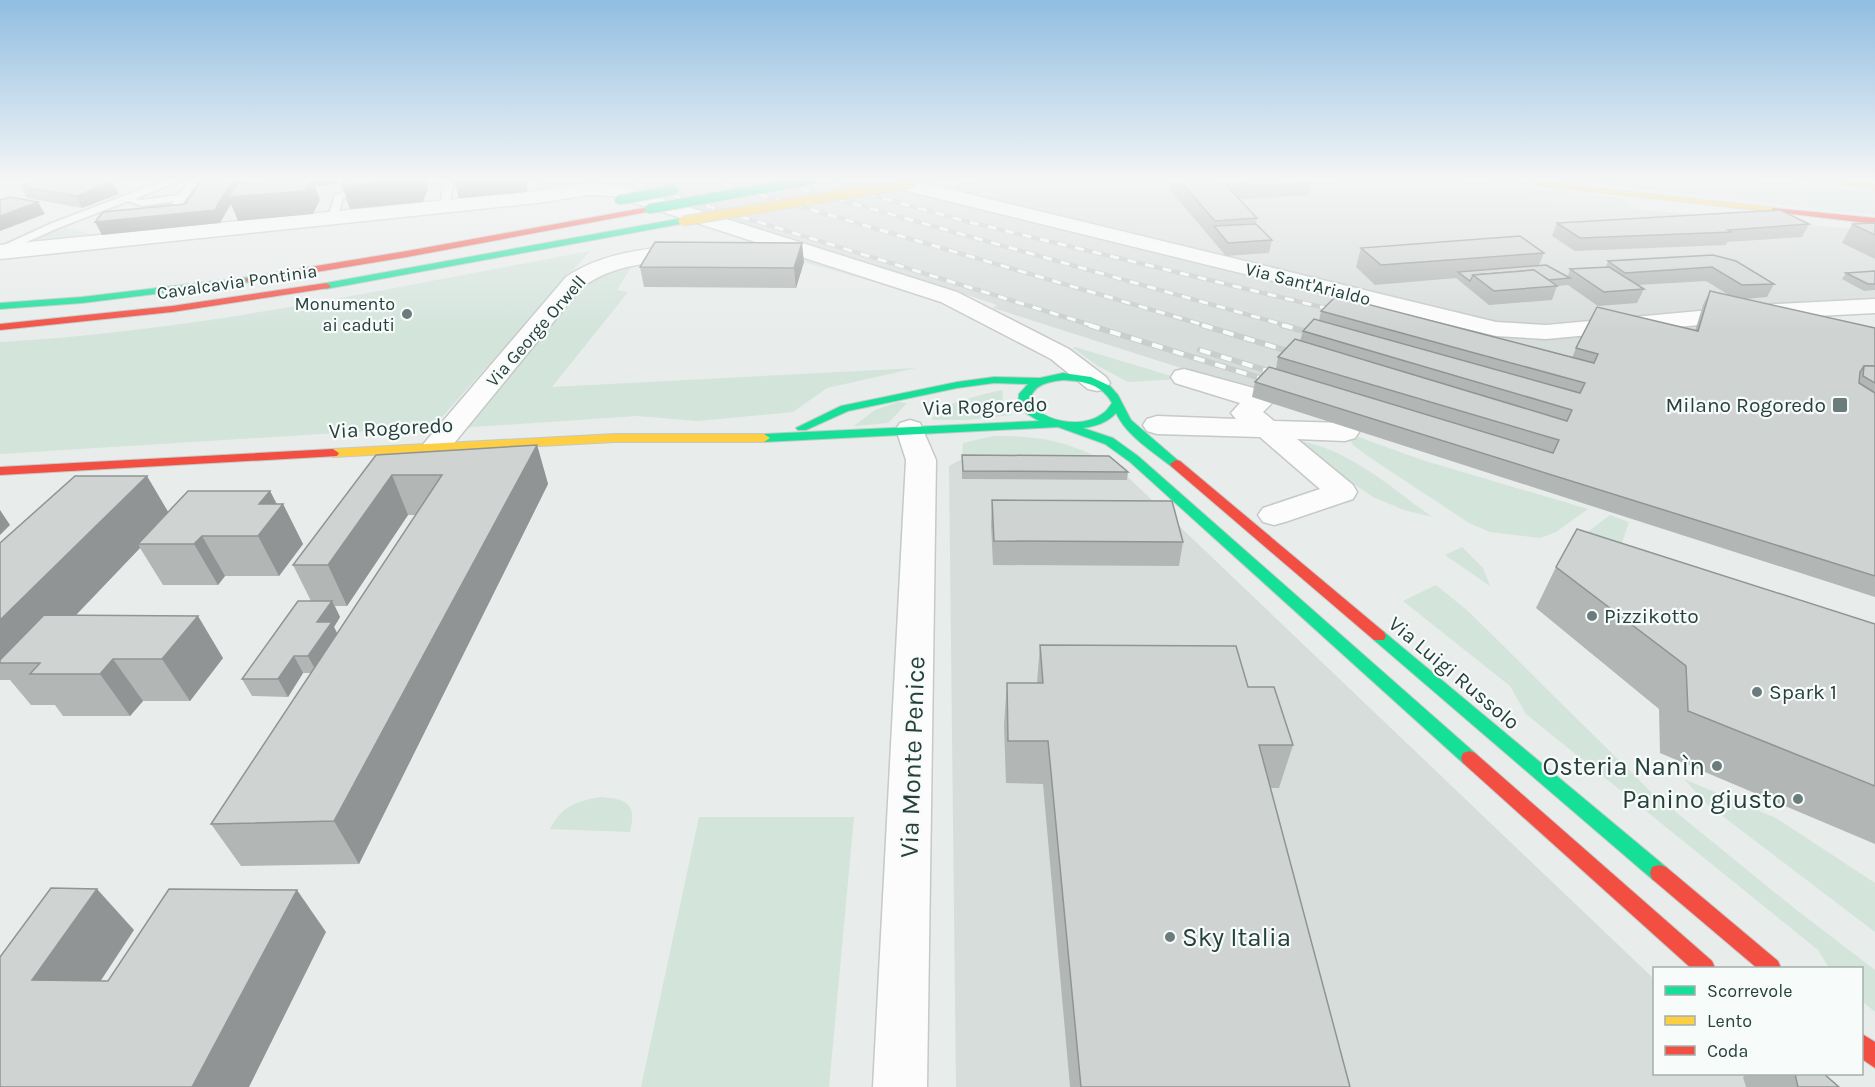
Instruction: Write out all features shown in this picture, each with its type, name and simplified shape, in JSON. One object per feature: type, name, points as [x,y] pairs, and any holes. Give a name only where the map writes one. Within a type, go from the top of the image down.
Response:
[{"type":"main road","points":[[0,306],[95,298],[260,279],[534,230]]},
{"type":"main road","name":"Cavalcavia Pontinia","points":[[0,327],[95,319],[256,299],[635,230]]},
{"type":"main road","name":"Via Rogoredo","points":[[784,436],[845,408],[964,384],[1068,378],[1097,383]]},
{"type":"main road","points":[[1041,381],[1025,394],[1024,401],[1028,410],[1036,417],[1108,441],[1134,459],[1703,967]]},
{"type":"main road","points":[[1097,383],[1114,396],[1117,404]]},
{"type":"main road","name":"Via Rogoredo","points":[[915,416],[964,384]]},
{"type":"main road","name":"Via Rogoredo","points":[[0,471],[615,438],[754,438],[784,436],[915,416],[1080,426],[1101,421],[1114,412],[1117,404]]},
{"type":"main road","name":"Via Luigi Russolo","points":[[1117,404],[1128,423],[1140,434],[1769,967]]},
{"type":"main road","points":[[1863,1046],[1875,1057]]},
{"type":"street","name":"Via George Orwell","points":[[0,252],[215,230]]},
{"type":"street","name":"Via George Orwell","points":[[737,230],[962,302],[1060,354],[1097,383]]},
{"type":"street","name":"Via Sant'Arialdo","points":[[1087,230],[1496,329],[1546,332],[1776,311]]},
{"type":"street","name":"Via George Orwell","points":[[436,447],[574,282],[586,273],[627,259],[766,239]]},
{"type":"street","points":[[1776,311],[1875,306]]},
{"type":"street","points":[[1776,311],[1831,318],[1875,329]]},
{"type":"street","points":[[1184,377],[1260,400],[1245,413],[1270,431],[1342,492],[1274,515]]},
{"type":"street","name":"Via Monte Penice","points":[[900,1087],[921,460],[915,416]]},
{"type":"street","points":[[1157,425],[1345,432]]},
{"type":"lane","points":[[0,252],[50,230]]},
{"type":"lane","points":[[75,485],[98,465]]},
{"type":"shaded area","points":[[54,230],[73,230],[88,233],[83,239],[40,244],[39,236]]},
{"type":"shaded area","points":[[759,230],[1066,230],[1500,336],[1535,340],[1776,320],[1875,343],[1256,392],[993,308],[997,305]]},
{"type":"shaded area","points":[[1118,230],[1875,231],[1875,299],[1508,326]]},
{"type":"shaded area","points":[[760,243],[947,303],[804,262],[637,261]]},
{"type":"shaded area","points":[[590,251],[433,427],[0,454],[0,342],[149,328],[223,318],[370,293]]},
{"type":"shaded area","points":[[635,261],[617,290],[628,292],[552,387],[916,368],[827,388],[793,412],[698,421],[637,416],[458,428],[580,283],[595,272],[617,264]]},
{"type":"shaded area","points":[[1073,348],[1181,379],[1128,382],[1098,366]]},
{"type":"shaded area","points":[[1002,390],[1003,403],[1012,415],[966,420],[932,420],[936,410],[969,398]]},
{"type":"shaded area","points":[[898,402],[907,403],[888,423],[854,426],[875,410]]},
{"type":"shaded area","points":[[1345,432],[1422,460],[1588,509],[1556,532],[1540,538],[1490,532],[1469,523],[1369,457],[1353,445]]},
{"type":"shaded area","points":[[993,436],[1059,442],[1097,457],[962,459],[963,443]]},
{"type":"shaded area","points":[[1300,441],[1353,461],[1432,517],[1404,510],[1373,497],[1292,442]]},
{"type":"shaded area","points":[[962,459],[1111,461],[1653,978],[1653,1075],[1755,1075],[1767,1087],[956,1087],[949,466]]},
{"type":"shaded area","points":[[1610,515],[1629,522],[1611,575],[1581,537]]},
{"type":"shaded area","points":[[1462,547],[1483,568],[1490,586],[1445,555]]},
{"type":"shaded area","points":[[1436,585],[1468,611],[1650,791],[1794,908],[1875,970],[1875,1012],[1863,1002],[1863,967],[1828,967],[1818,950],[1526,714],[1510,686],[1403,601]]},
{"type":"shaded area","points":[[1684,779],[1776,818],[1875,883],[1875,932],[1708,805]]},
{"type":"shaded area","points":[[601,797],[617,799],[628,805],[632,815],[630,832],[550,829],[560,815],[571,806],[584,800]]},
{"type":"shaded area","points":[[699,817],[854,817],[829,1087],[641,1087]]},
{"type":"building","points":[[1217,230],[1262,230],[1272,240],[1228,243]]},
{"type":"building","points":[[1567,230],[1732,230],[1728,230],[1732,232],[1580,238]]},
{"type":"building","points":[[1864,230],[1875,230],[1875,235]]},
{"type":"building","points":[[1520,236],[1544,253],[1381,265],[1361,248]]},
{"type":"building","points":[[655,242],[802,243],[794,268],[640,267]]},
{"type":"building","points":[[1713,255],[1736,261],[1774,284],[1742,285],[1712,267],[1625,273],[1608,261]]},
{"type":"building","points":[[1546,265],[1570,278],[1549,280],[1534,270],[1473,275],[1470,281],[1458,272]]},
{"type":"building","points":[[1609,267],[1644,289],[1604,292],[1570,269]]},
{"type":"building","points":[[1534,270],[1557,286],[1494,291],[1473,275]]},
{"type":"building","points":[[1875,271],[1875,284],[1868,284],[1846,273]]},
{"type":"building","points":[[1710,291],[1875,328],[1875,366],[1864,366],[1860,372],[1859,383],[1875,393],[1875,576],[1255,382],[1269,367],[1553,453],[1559,440],[1278,357],[1295,339],[1567,421],[1572,410],[1303,331],[1314,319],[1580,393],[1585,383],[1321,311],[1336,296],[1594,363],[1598,354],[1576,348],[1597,307],[1698,331]]},
{"type":"building","points":[[1864,366],[1875,366],[1875,383],[1863,376]]},
{"type":"building","points":[[537,445],[334,821],[211,824],[442,475],[392,475],[328,565],[293,565],[376,455]]},
{"type":"building","points":[[962,455],[1109,456],[1128,472],[963,471]]},
{"type":"building","points":[[75,476],[147,476],[0,620],[0,543]]},
{"type":"building","points":[[188,491],[270,491],[259,504],[283,504],[258,536],[202,536],[194,544],[138,544]]},
{"type":"building","points":[[992,500],[1172,501],[1183,542],[994,541]]},
{"type":"building","points":[[1577,529],[1875,624],[1875,786],[1688,711],[1686,666],[1556,567]]},
{"type":"building","points":[[298,601],[332,601],[317,622],[332,622],[308,656],[294,656],[278,679],[242,679]]},
{"type":"building","points":[[44,615],[198,616],[162,659],[113,659],[100,674],[30,674],[40,663],[0,663],[0,660]]},
{"type":"building","name":"Sky Italia","points":[[1040,645],[1236,646],[1248,687],[1274,687],[1293,745],[1259,745],[1350,1087],[1081,1087],[1048,741],[1008,741],[1007,683],[1043,683]]},
{"type":"building","points":[[51,888],[97,889],[32,980],[108,981],[169,889],[297,890],[192,1087],[0,1087],[0,957]]},
{"type":"building","points":[[1795,1075],[1825,1075],[1839,1087],[1798,1087]]},
{"type":"railway","points":[[784,230],[1094,326]]},
{"type":"railway","points":[[880,230],[1207,326]]},
{"type":"railway","points":[[946,230],[1288,326]]},
{"type":"railway","points":[[1001,230],[1342,312]]},
{"type":"railway","points":[[1089,325],[1273,382]]},
{"type":"railway","points":[[1202,325],[1301,355]]},
{"type":"railway","points":[[1282,325],[1318,335]]},
{"type":"railway","points":[[1200,350],[1281,375]]},
{"type":"traffic: fast","points":[[326,286],[635,230]]},
{"type":"traffic: fast","points":[[0,306],[82,300],[249,280]]},
{"type":"traffic: fast","points":[[1117,404],[1107,416],[1092,423],[1075,425],[1058,424],[1043,419],[1031,412],[1024,403],[1025,394],[1041,381],[1075,377],[1097,383],[1110,391],[1132,428],[1176,464]]},
{"type":"traffic: fast","points":[[802,428],[845,408],[957,385],[994,380],[1041,381]]},
{"type":"traffic: fast","points":[[764,438],[1056,424]]},
{"type":"traffic: fast","points":[[1069,427],[1109,441],[1134,459],[1469,758]]},
{"type":"traffic: fast","points":[[1379,636],[1659,873]]},
{"type":"traffic: slow","points":[[333,453],[615,438],[764,438]]},
{"type":"traffic: jam","points":[[249,280],[538,230]]},
{"type":"traffic: jam","points":[[0,327],[172,309],[326,286]]},
{"type":"traffic: jam","points":[[0,471],[333,453]]},
{"type":"traffic: jam","points":[[1176,464],[1379,636]]},
{"type":"traffic: jam","points":[[1469,758],[1704,967]]},
{"type":"traffic: jam","points":[[1659,873],[1770,967]]},
{"type":"traffic: jam","points":[[1863,1046],[1875,1057]]},
{"type":"place","name":"Monumento ai caduti","points":[[407,314]]},
{"type":"place","name":"Milano Rogoredo","points":[[1840,405]]},
{"type":"place","name":"Pizzikotto","points":[[1592,616]]},
{"type":"place","name":"Spark 1","points":[[1757,692]]},
{"type":"place","name":"Osteria Nanìn","points":[[1717,766]]},
{"type":"place","name":"Panino giusto","points":[[1798,799]]},
{"type":"place","name":"Sky Italia","points":[[1170,937]]}]
